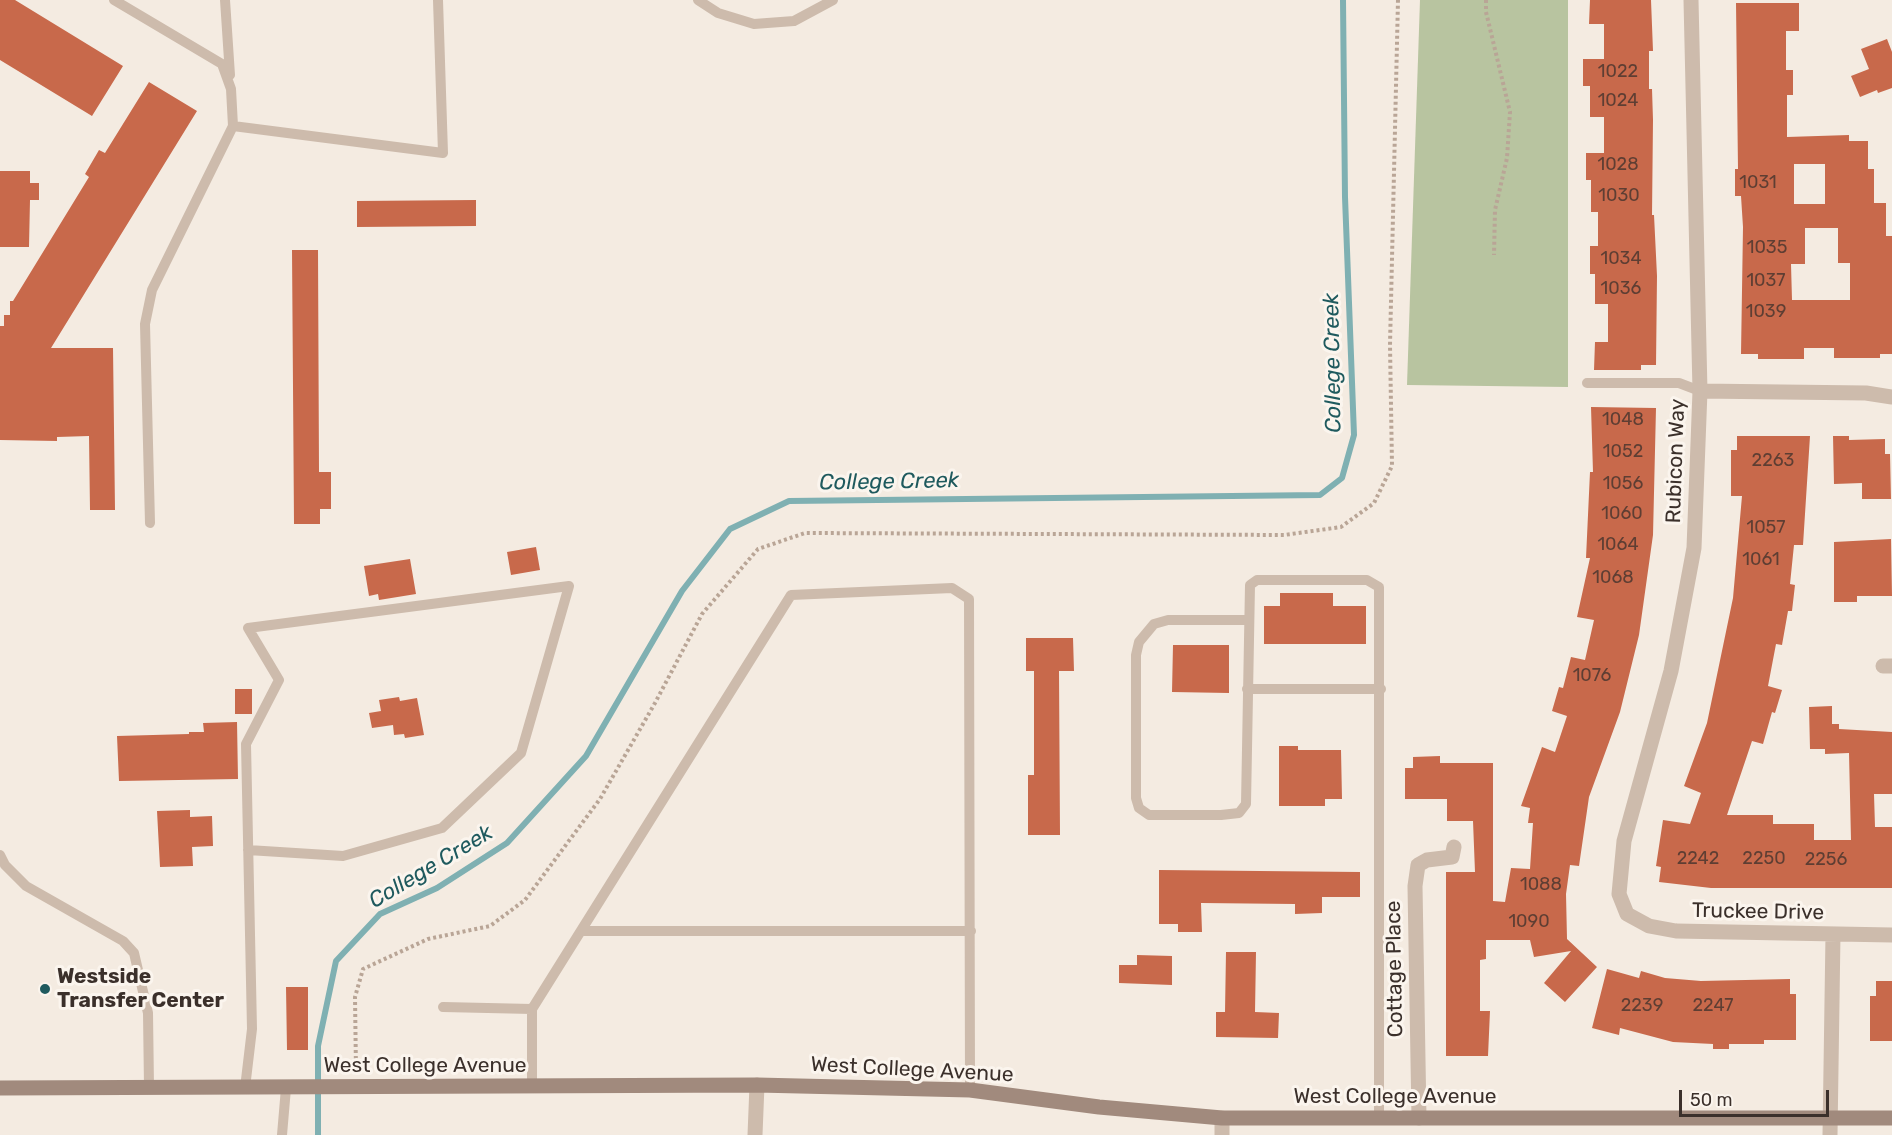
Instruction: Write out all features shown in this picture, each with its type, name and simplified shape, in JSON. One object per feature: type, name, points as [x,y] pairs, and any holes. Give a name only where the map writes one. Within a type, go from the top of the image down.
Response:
[{"type":"main road","name":"West College Avenue","points":[[0,1088],[757,1085],[970,1090],[1099,1107],[1222,1118],[1892,1118]]},
{"type":"street","name":"Rubicon Way","points":[[1627,914],[1619,894],[1624,842],[1671,670],[1694,548],[1700,391],[1690,0]]},
{"type":"street","points":[[1700,391],[1866,393],[1892,397]]},
{"type":"street","name":"Cottage Place","points":[[1419,1118],[1414,886],[1418,865],[1427,861],[1452,857],[1454,848]]},
{"type":"street","name":"Truckee Drive","points":[[1627,914],[1649,926],[1676,931],[1892,935]]},
{"type":"street","points":[[1830,1135],[1833,934]]},
{"type":"street","points":[[755,1135],[757,1085]]},
{"type":"street","points":[[1222,1118],[1222,1135]]},
{"type":"lane","points":[[114,0],[222,64],[231,89]]},
{"type":"lane","points":[[150,523],[145,324],[152,290],[233,126],[225,0]]},
{"type":"lane","points":[[233,126],[443,153],[438,0]]},
{"type":"lane","points":[[698,0],[718,14],[754,24],[794,21],[833,0]]},
{"type":"lane","points":[[1587,383],[1679,383],[1700,391]]},
{"type":"lane","points":[[1248,620],[1168,620],[1154,624],[1140,642],[1136,667],[1136,798],[1139,808],[1149,815],[1239,813],[1246,804],[1250,585],[1257,580],[1374,582],[1379,587],[1381,689],[1379,1118]]},
{"type":"lane","points":[[245,1088],[252,1029],[248,850],[246,744],[279,680],[248,628],[569,586],[521,753],[442,828],[343,856],[248,850]]},
{"type":"lane","points":[[532,1087],[532,1009],[584,931],[791,595],[952,588],[969,599],[970,1090]]},
{"type":"lane","points":[[1247,689],[1381,689]]},
{"type":"lane","points":[[0,855],[5,865],[26,886],[123,941],[134,953],[148,1013],[149,1087]]},
{"type":"lane","points":[[584,931],[971,931]]},
{"type":"lane","points":[[442,1007],[532,1009]]},
{"type":"lane","points":[[282,1135],[286,1088]]},
{"type":"path","points":[[357,1087],[355,997],[363,969],[428,939],[490,926],[525,900],[600,799],[655,703],[702,614],[758,549],[805,533],[1284,535],[1341,527],[1374,503],[1392,466],[1390,345],[1398,0]]},
{"type":"path","points":[[1486,0],[1486,12],[1509,112],[1507,158],[1495,210],[1494,255]]},
{"type":"green space","points":[[1420,0],[1568,0],[1568,387],[1407,385]]},
{"type":"building","points":[[0,0],[15,0],[123,66],[92,116],[0,60]]},
{"type":"building","points":[[1590,0],[1651,0],[1653,51],[1649,51],[1649,89],[1652,89],[1652,215],[1654,215],[1657,276],[1656,365],[1641,365],[1641,370],[1594,370],[1595,342],[1608,342],[1608,304],[1595,304],[1595,274],[1590,274],[1590,246],[1598,246],[1598,212],[1591,212],[1591,180],[1586,180],[1586,153],[1604,153],[1604,117],[1590,117],[1590,86],[1583,86],[1583,59],[1604,59],[1604,24],[1589,24]]},
{"type":"building","points":[[1736,3],[1799,3],[1799,31],[1786,31],[1786,70],[1793,70],[1793,95],[1787,95],[1787,137],[1849,135],[1849,141],[1868,141],[1868,169],[1874,169],[1874,203],[1886,203],[1886,236],[1892,236],[1892,354],[1880,354],[1880,358],[1834,358],[1834,348],[1804,348],[1804,359],[1758,359],[1758,354],[1741,354],[1743,227],[1741,196],[1735,196],[1735,169],[1738,169]],"holes":[[[1794,164],[1825,164],[1825,204],[1794,204]],[[1805,228],[1838,228],[1838,263],[1850,263],[1850,300],[1792,300],[1791,264],[1805,264]]]},
{"type":"building","points":[[1887,39],[1892,52],[1892,88],[1878,93],[1877,90],[1860,97],[1851,76],[1869,69],[1861,49]]},
{"type":"building","points":[[149,82],[197,111],[51,348],[113,348],[115,510],[90,510],[89,436],[57,437],[57,441],[0,440],[0,326],[4,326],[4,315],[10,315],[10,301],[13,301],[89,177],[85,174],[99,150],[105,153]]},
{"type":"building","points":[[0,171],[30,171],[30,183],[39,183],[39,200],[30,200],[29,247],[0,247]]},
{"type":"building","points":[[476,200],[476,226],[357,227],[357,201]]},
{"type":"building","points":[[292,250],[318,250],[319,472],[331,472],[331,509],[320,509],[320,524],[294,524]]},
{"type":"building","points":[[1591,407],[1656,408],[1653,535],[1639,635],[1620,712],[1589,797],[1579,866],[1570,865],[1566,894],[1567,939],[1597,967],[1565,1002],[1544,983],[1571,951],[1534,957],[1530,940],[1486,940],[1486,959],[1480,960],[1480,1011],[1490,1011],[1488,1056],[1446,1056],[1446,872],[1475,872],[1473,821],[1447,821],[1447,799],[1405,799],[1405,768],[1413,768],[1413,757],[1440,756],[1440,763],[1493,763],[1493,901],[1505,902],[1511,868],[1530,869],[1533,823],[1528,823],[1530,808],[1521,806],[1542,747],[1555,752],[1567,716],[1552,711],[1559,687],[1563,688],[1571,657],[1585,660],[1594,620],[1577,617],[1590,558],[1586,558],[1590,472],[1593,472]]},
{"type":"building","points":[[1737,436],[1810,436],[1803,545],[1794,545],[1790,584],[1795,585],[1792,611],[1788,611],[1782,645],[1776,644],[1768,686],[1782,690],[1775,713],[1772,712],[1763,744],[1752,741],[1727,815],[1773,815],[1773,824],[1814,824],[1814,840],[1851,840],[1849,753],[1825,754],[1825,749],[1810,749],[1809,707],[1832,706],[1832,724],[1839,724],[1839,729],[1892,732],[1892,794],[1874,794],[1875,827],[1892,827],[1892,888],[1711,888],[1659,882],[1661,867],[1656,866],[1663,820],[1690,824],[1701,793],[1684,786],[1707,723],[1733,598],[1742,496],[1731,496],[1731,450],[1737,450]]},
{"type":"building","points":[[1833,436],[1849,436],[1849,440],[1885,439],[1885,454],[1890,454],[1891,499],[1862,499],[1862,483],[1834,484]]},
{"type":"building","points":[[1891,539],[1892,596],[1857,596],[1857,602],[1834,602],[1834,542]]},
{"type":"building","points":[[536,547],[540,570],[511,575],[507,552]]},
{"type":"building","points":[[410,559],[416,594],[379,600],[378,594],[369,596],[364,566]]},
{"type":"building","points":[[1280,593],[1333,593],[1333,606],[1366,606],[1366,644],[1264,644],[1264,606],[1280,606]]},
{"type":"building","points":[[1026,638],[1073,638],[1074,671],[1059,671],[1060,835],[1028,835],[1028,775],[1034,775],[1034,671],[1026,671]]},
{"type":"building","points":[[1173,645],[1229,645],[1229,693],[1172,692]]},
{"type":"building","points":[[235,689],[252,689],[252,714],[235,714]]},
{"type":"building","points":[[399,697],[400,701],[417,698],[424,735],[405,738],[404,734],[394,735],[393,725],[372,728],[369,713],[381,711],[379,700]]},
{"type":"building","points":[[237,722],[238,779],[119,781],[117,736],[189,734],[189,732],[204,732],[203,723]]},
{"type":"building","points":[[1279,746],[1298,746],[1298,750],[1341,750],[1342,799],[1325,799],[1325,806],[1279,806]]},
{"type":"building","points":[[190,810],[190,817],[212,816],[213,846],[192,847],[193,866],[160,867],[157,811]]},
{"type":"building","points":[[1159,870],[1360,872],[1360,897],[1322,897],[1322,913],[1295,914],[1295,904],[1201,903],[1202,932],[1178,932],[1178,924],[1159,924]]},
{"type":"building","points":[[1226,952],[1256,952],[1255,1012],[1279,1013],[1278,1038],[1216,1037],[1216,1012],[1225,1012]]},
{"type":"building","points":[[1137,955],[1172,956],[1172,985],[1119,983],[1119,965],[1137,965]]},
{"type":"building","points":[[1607,969],[1639,978],[1641,971],[1665,978],[1701,981],[1790,979],[1790,994],[1796,994],[1796,1040],[1764,1040],[1764,1044],[1729,1044],[1729,1049],[1713,1049],[1713,1044],[1673,1042],[1620,1028],[1619,1035],[1592,1028]]},
{"type":"building","points":[[1876,981],[1892,981],[1892,1041],[1870,1041],[1870,996],[1876,996]]},
{"type":"building","points":[[286,987],[308,987],[308,1050],[287,1050]]},
{"type":"waterway","name":"College Creek","points":[[318,1135],[318,1046],[336,961],[380,914],[437,888],[507,843],[586,756],[682,591],[730,529],[789,501],[1320,495],[1342,478],[1354,435],[1345,197],[1343,0]]},
{"type":"place","name":"Westside Transfer Center","points":[[45,989]]}]
